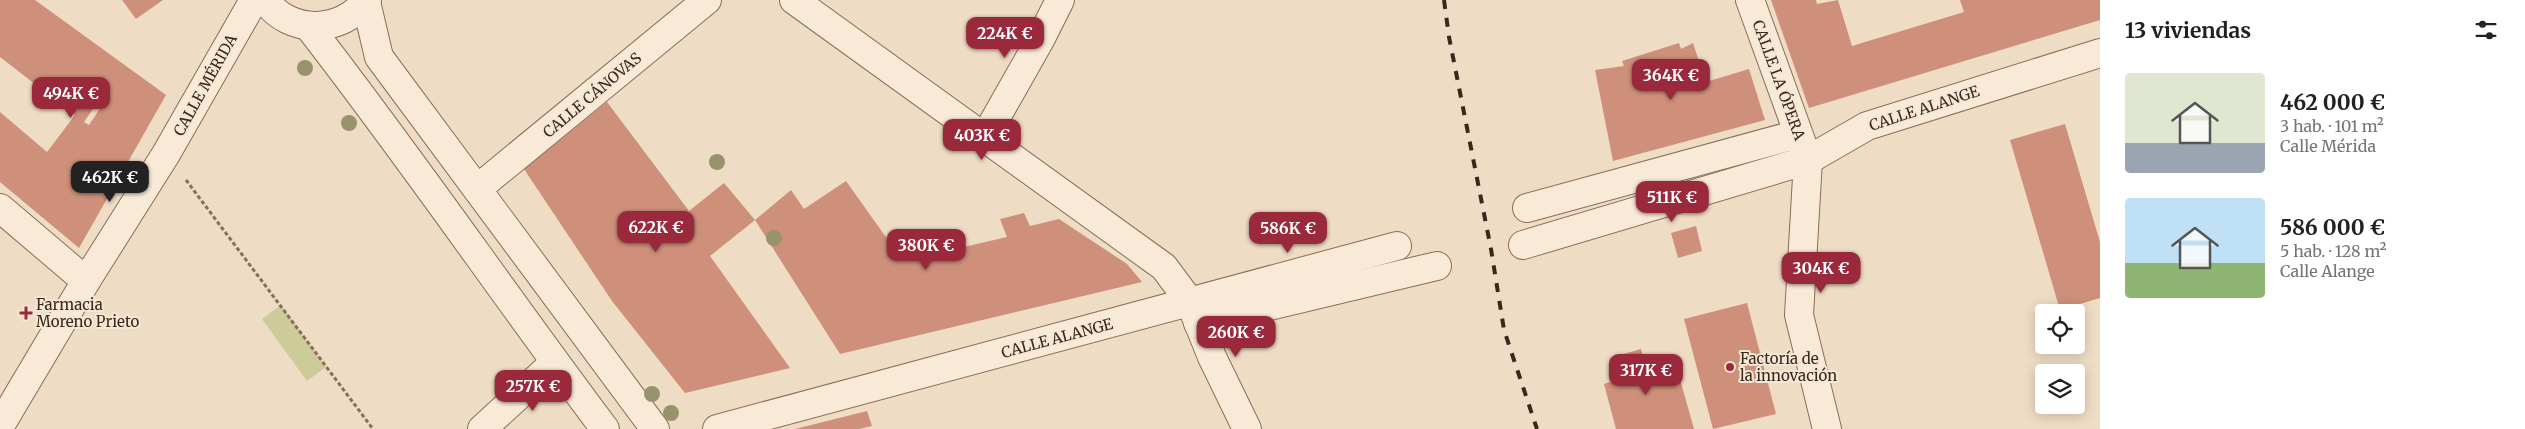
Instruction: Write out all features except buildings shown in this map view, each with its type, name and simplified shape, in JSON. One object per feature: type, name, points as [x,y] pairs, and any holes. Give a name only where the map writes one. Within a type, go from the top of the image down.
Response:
[{"type":"street","name":"CALLE MÉRIDA","points":[[0,426],[86,281],[166,154],[254,0]]},
{"type":"street","points":[[265,0],[272,9],[288,21],[308,27],[330,25],[350,17],[366,1]]},
{"type":"street","name":"CALLE CÁNOVAS","points":[[477,190],[707,0]]},
{"type":"street","points":[[794,0],[1164,267],[1194,313],[1247,429]]},
{"type":"street","points":[[985,137],[1042,38],[1060,0]]},
{"type":"street","name":"CALLE LA ÓPERA","points":[[1750,0],[1808,160]]},
{"type":"street","points":[[366,1],[379,57],[655,429]]},
{"type":"street","points":[[308,27],[453,220],[554,363],[605,429]]},
{"type":"street","name":"CALLE ALANGE","points":[[1523,245],[1808,160],[1867,126],[2100,53]]},
{"type":"street","points":[[1527,208],[1798,134]]},
{"type":"street","points":[[1808,160],[1798,316],[1827,429]]},
{"type":"street","points":[[0,208],[86,281]]},
{"type":"street","name":"CALLE ALANGE","points":[[1194,313],[1397,246]]},
{"type":"street","name":"CALLE ALANGE","points":[[717,429],[1194,313],[1437,266]]},
{"type":"street","points":[[482,429],[554,363]]},
{"type":"path","points":[[166,154],[374,429]]},
{"type":"shaded area","points":[[281,305],[326,367],[307,381],[262,319]]},
{"type":"railway","points":[[1444,0],[1449,37],[1491,249],[1504,330],[1537,429]]},
{"type":"place","name":"Farmacia Moreno Prieto","points":[[26,313]]},
{"type":"place","name":"Factoría de la innovación","points":[[1730,367]]}]
